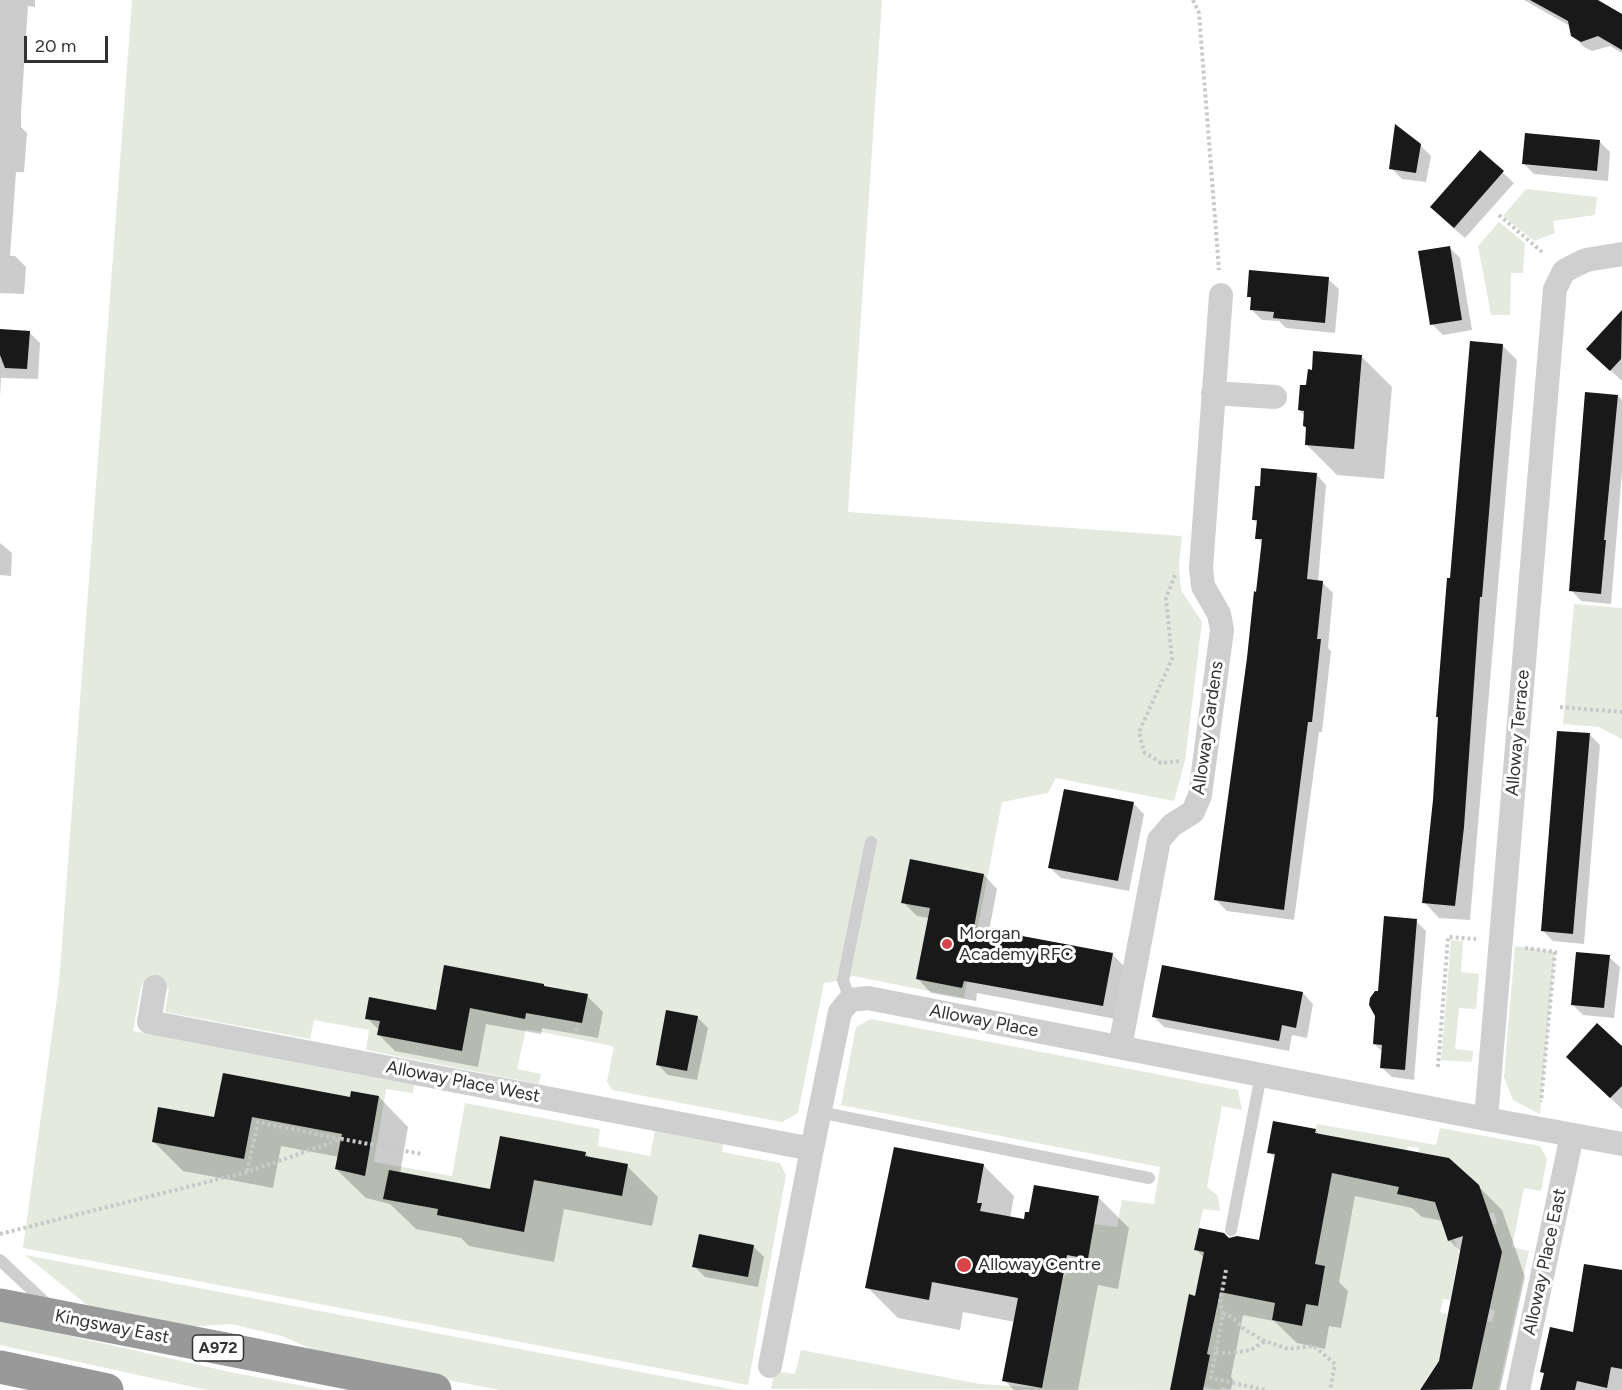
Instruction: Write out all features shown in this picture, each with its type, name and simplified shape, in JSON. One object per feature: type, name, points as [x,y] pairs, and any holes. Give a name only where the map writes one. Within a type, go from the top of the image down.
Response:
[{"type":"highway","name":"Kingsway East","points":[[0,1305],[435,1390]]},
{"type":"highway","points":[[0,1367],[107,1390]]},
{"type":"street","name":"Alloway Terrace","points":[[1486,1119],[1555,289],[1564,271],[1586,260],[1622,254]]},
{"type":"street","name":"Alloway Gardens","points":[[1120,1047],[1159,840],[1172,825],[1193,812],[1200,795],[1222,630],[1220,614],[1203,586],[1201,568],[1221,295]]},
{"type":"street","points":[[1213,393],[1275,397]]},
{"type":"street","name":"Alloway Place West","points":[[155,987],[149,1022],[812,1149]]},
{"type":"street","name":"Alloway Place","points":[[850,1000],[868,998],[1486,1119]]},
{"type":"street","points":[[770,1366],[840,1012],[850,1000]]},
{"type":"street","points":[[1486,1119],[1622,1144]]},
{"type":"street","name":"Alloway Place East","points":[[1518,1390],[1572,1135]]},
{"type":"lane","points":[[850,1000],[843,980],[871,842]]},
{"type":"lane","points":[[1231,1230],[1261,1076]]},
{"type":"lane","points":[[819,1112],[1149,1178]]},
{"type":"lane","points":[[0,1260],[62,1318]]},
{"type":"path","points":[[1193,0],[1199,13],[1221,295]]},
{"type":"path","points":[[1499,215],[1542,252]]},
{"type":"path","points":[[1185,761],[1161,763],[1144,752],[1139,732],[1172,659],[1166,598],[1179,566],[1201,568]]},
{"type":"path","points":[[1560,707],[1622,712]]},
{"type":"path","points":[[1438,1067],[1448,937],[1485,940]]},
{"type":"path","points":[[1515,946],[1555,952],[1541,1102]]},
{"type":"path","points":[[247,1172],[258,1122],[422,1154]]},
{"type":"path","points":[[0,1234],[247,1172],[342,1139]]},
{"type":"path","points":[[1226,1270],[1220,1303],[1223,1313],[1211,1378],[1265,1390]]},
{"type":"path","points":[[1223,1313],[1234,1318],[1245,1330],[1265,1341],[1288,1349],[1314,1346],[1335,1364],[1330,1390]]},
{"type":"path","points":[[1216,1352],[1231,1353],[1251,1350],[1265,1341]]},
{"type":"shaded area","points":[[132,0],[882,0],[848,512],[1182,536],[1179,566],[1181,590],[1202,622],[1185,761],[1174,801],[1056,778],[1048,793],[1002,802],[964,998],[853,976],[824,983],[798,1113],[782,1122],[612,1090],[607,1081],[614,1047],[607,1045],[526,1029],[517,1069],[541,1074],[539,1084],[366,1050],[369,1030],[314,1020],[310,1039],[165,1012],[169,988],[142,983],[133,1031],[414,1085],[413,1093],[386,1089],[374,1162],[452,1176],[465,1103],[600,1129],[598,1146],[650,1156],[655,1131],[723,1144],[722,1152],[780,1163],[786,1175],[748,1385],[23,1248],[59,983]]},
{"type":"shaded area","points":[[1526,189],[1597,197],[1595,215],[1553,221],[1555,233],[1534,241],[1503,216]]},
{"type":"shaded area","points":[[1499,222],[1525,243],[1523,273],[1511,273],[1510,315],[1491,315],[1478,246]]},
{"type":"shaded area","points":[[1574,604],[1622,608],[1622,739],[1599,727],[1563,724]]},
{"type":"shaded area","points":[[1451,940],[1463,941],[1461,972],[1479,974],[1476,1009],[1459,1008],[1455,1049],[1473,1051],[1472,1062],[1441,1060]]},
{"type":"shaded area","points":[[1515,946],[1555,952],[1540,1114],[1513,1100],[1504,1077]]},
{"type":"shaded area","points":[[871,1019],[1238,1090],[1242,1110],[1222,1106],[1207,1187],[1218,1196],[1220,1211],[1203,1209],[1194,1250],[1204,1252],[1202,1262],[1231,1269],[1227,1293],[1275,1303],[1272,1320],[1301,1326],[1305,1308],[1299,1302],[1318,1305],[1325,1266],[1315,1264],[1332,1171],[1344,1139],[1315,1133],[1317,1124],[1436,1145],[1440,1128],[1540,1146],[1547,1159],[1541,1191],[1524,1188],[1512,1247],[1529,1251],[1498,1390],[1467,1390],[1472,1389],[1487,1321],[1492,1322],[1495,1311],[1490,1309],[1502,1252],[1493,1225],[1497,1223],[1494,1212],[1489,1214],[1449,1158],[1418,1152],[1419,1148],[1408,1146],[1407,1150],[1368,1143],[1399,1187],[1398,1194],[1411,1197],[1430,1193],[1449,1224],[1443,1226],[1448,1241],[1454,1239],[1459,1254],[1450,1300],[1443,1299],[1440,1312],[1448,1314],[1439,1361],[1419,1390],[1233,1390],[1221,1387],[1220,1390],[1199,1386],[1203,1365],[1208,1366],[1210,1355],[1207,1354],[1214,1323],[1214,1300],[1190,1295],[1170,1390],[771,1389],[774,1371],[795,1374],[801,1350],[980,1384],[1042,1388],[1063,1277],[1088,1259],[1094,1224],[1117,1227],[1122,1200],[1154,1204],[1160,1167],[841,1105],[856,1027]]},
{"type":"shaded area","points":[[25,1255],[735,1390],[500,1390],[332,1358],[282,1336],[231,1324],[171,1328],[92,1309]]},
{"type":"shaded area","points":[[0,1320],[230,1372],[324,1390],[207,1390],[0,1345]]},
{"type":"building","points":[[1530,0],[1598,0],[1622,14],[1622,50],[1598,36],[1581,42],[1571,36],[1568,21]]},
{"type":"building","points":[[1395,124],[1421,144],[1416,173],[1389,169]]},
{"type":"building","points":[[1525,133],[1600,140],[1597,171],[1522,164]]},
{"type":"building","points":[[1480,150],[1504,171],[1454,228],[1430,207]]},
{"type":"building","points":[[1450,246],[1462,320],[1430,325],[1418,251]]},
{"type":"building","points":[[1249,270],[1329,277],[1325,323],[1273,318],[1274,312],[1250,310],[1251,297],[1247,297]]},
{"type":"building","points":[[1622,310],[1621,359],[1610,371],[1586,349]]},
{"type":"building","points":[[0,329],[30,331],[27,369],[5,368],[0,355]]},
{"type":"building","points":[[1470,341],[1503,344],[1482,597],[1480,597],[1464,827],[1455,906],[1422,903],[1433,800],[1438,717],[1436,717],[1447,578],[1450,578]]},
{"type":"building","points":[[1313,351],[1362,355],[1354,449],[1305,445],[1304,411],[1298,410],[1300,385],[1306,385],[1308,369],[1312,370]]},
{"type":"building","points":[[1585,392],[1618,395],[1601,594],[1569,591]]},
{"type":"building","points":[[1261,468],[1317,473],[1307,579],[1323,581],[1317,639],[1321,639],[1312,722],[1308,722],[1284,910],[1214,900],[1262,539],[1255,539],[1257,520],[1252,520],[1255,486],[1260,486]]},
{"type":"building","points":[[1557,731],[1590,733],[1573,934],[1541,931]]},
{"type":"building","points":[[1064,789],[1134,802],[1118,881],[1048,868]]},
{"type":"building","points":[[910,859],[984,874],[974,927],[1113,953],[1103,1006],[964,981],[962,988],[916,979],[930,908],[901,903]]},
{"type":"building","points":[[1384,916],[1417,919],[1405,1070],[1380,1068],[1382,1045],[1373,1044],[1375,1016],[1369,1005],[1370,998],[1375,991],[1378,991]]},
{"type":"building","points":[[1576,952],[1610,955],[1604,1008],[1571,1005]]},
{"type":"building","points":[[444,965],[588,994],[582,1023],[526,1013],[525,1019],[470,1008],[462,1051],[377,1035],[380,1021],[365,1019],[369,997],[436,1010]]},
{"type":"building","points":[[1162,965],[1303,992],[1296,1028],[1282,1025],[1279,1041],[1152,1017]]},
{"type":"building","points":[[666,1010],[698,1016],[687,1071],[656,1065]]},
{"type":"building","points":[[1597,1023],[1622,1046],[1622,1086],[1610,1098],[1566,1057]]},
{"type":"building","points":[[223,1073],[350,1097],[351,1091],[379,1096],[365,1176],[335,1169],[342,1134],[252,1117],[244,1159],[152,1142],[158,1107],[214,1117]]},
{"type":"building","points":[[1273,1121],[1316,1129],[1315,1133],[1449,1158],[1479,1185],[1502,1252],[1472,1389],[1420,1390],[1439,1361],[1463,1236],[1448,1241],[1435,1202],[1397,1194],[1399,1187],[1332,1173],[1315,1264],[1325,1266],[1318,1306],[1306,1304],[1302,1326],[1272,1320],[1275,1303],[1220,1292],[1207,1354],[1210,1355],[1203,1390],[1170,1390],[1189,1294],[1195,1296],[1204,1252],[1194,1250],[1199,1228],[1224,1233],[1229,1238],[1237,1236],[1259,1240],[1275,1154],[1267,1153]]},
{"type":"building","points":[[500,1136],[586,1152],[585,1156],[628,1164],[622,1196],[534,1180],[524,1232],[437,1215],[438,1209],[383,1199],[389,1170],[490,1189]]},
{"type":"building","name":"Alloway Centre","points":[[894,1147],[984,1164],[977,1203],[982,1203],[980,1211],[1024,1219],[1025,1212],[1029,1212],[1034,1185],[1099,1196],[1088,1259],[1067,1255],[1042,1388],[1002,1381],[1018,1298],[932,1282],[929,1300],[865,1288]]},
{"type":"building","points":[[699,1234],[754,1245],[748,1277],[692,1267]]},
{"type":"building","points":[[1584,1264],[1622,1270],[1622,1369],[1611,1367],[1607,1388],[1577,1381],[1575,1390],[1540,1390],[1544,1373],[1540,1372],[1550,1327],[1573,1332]]},
{"type":"place","name":"Morgan Academy RFC","points":[[947,944]]},
{"type":"place","name":"Alloway Centre","points":[[964,1265]]}]
